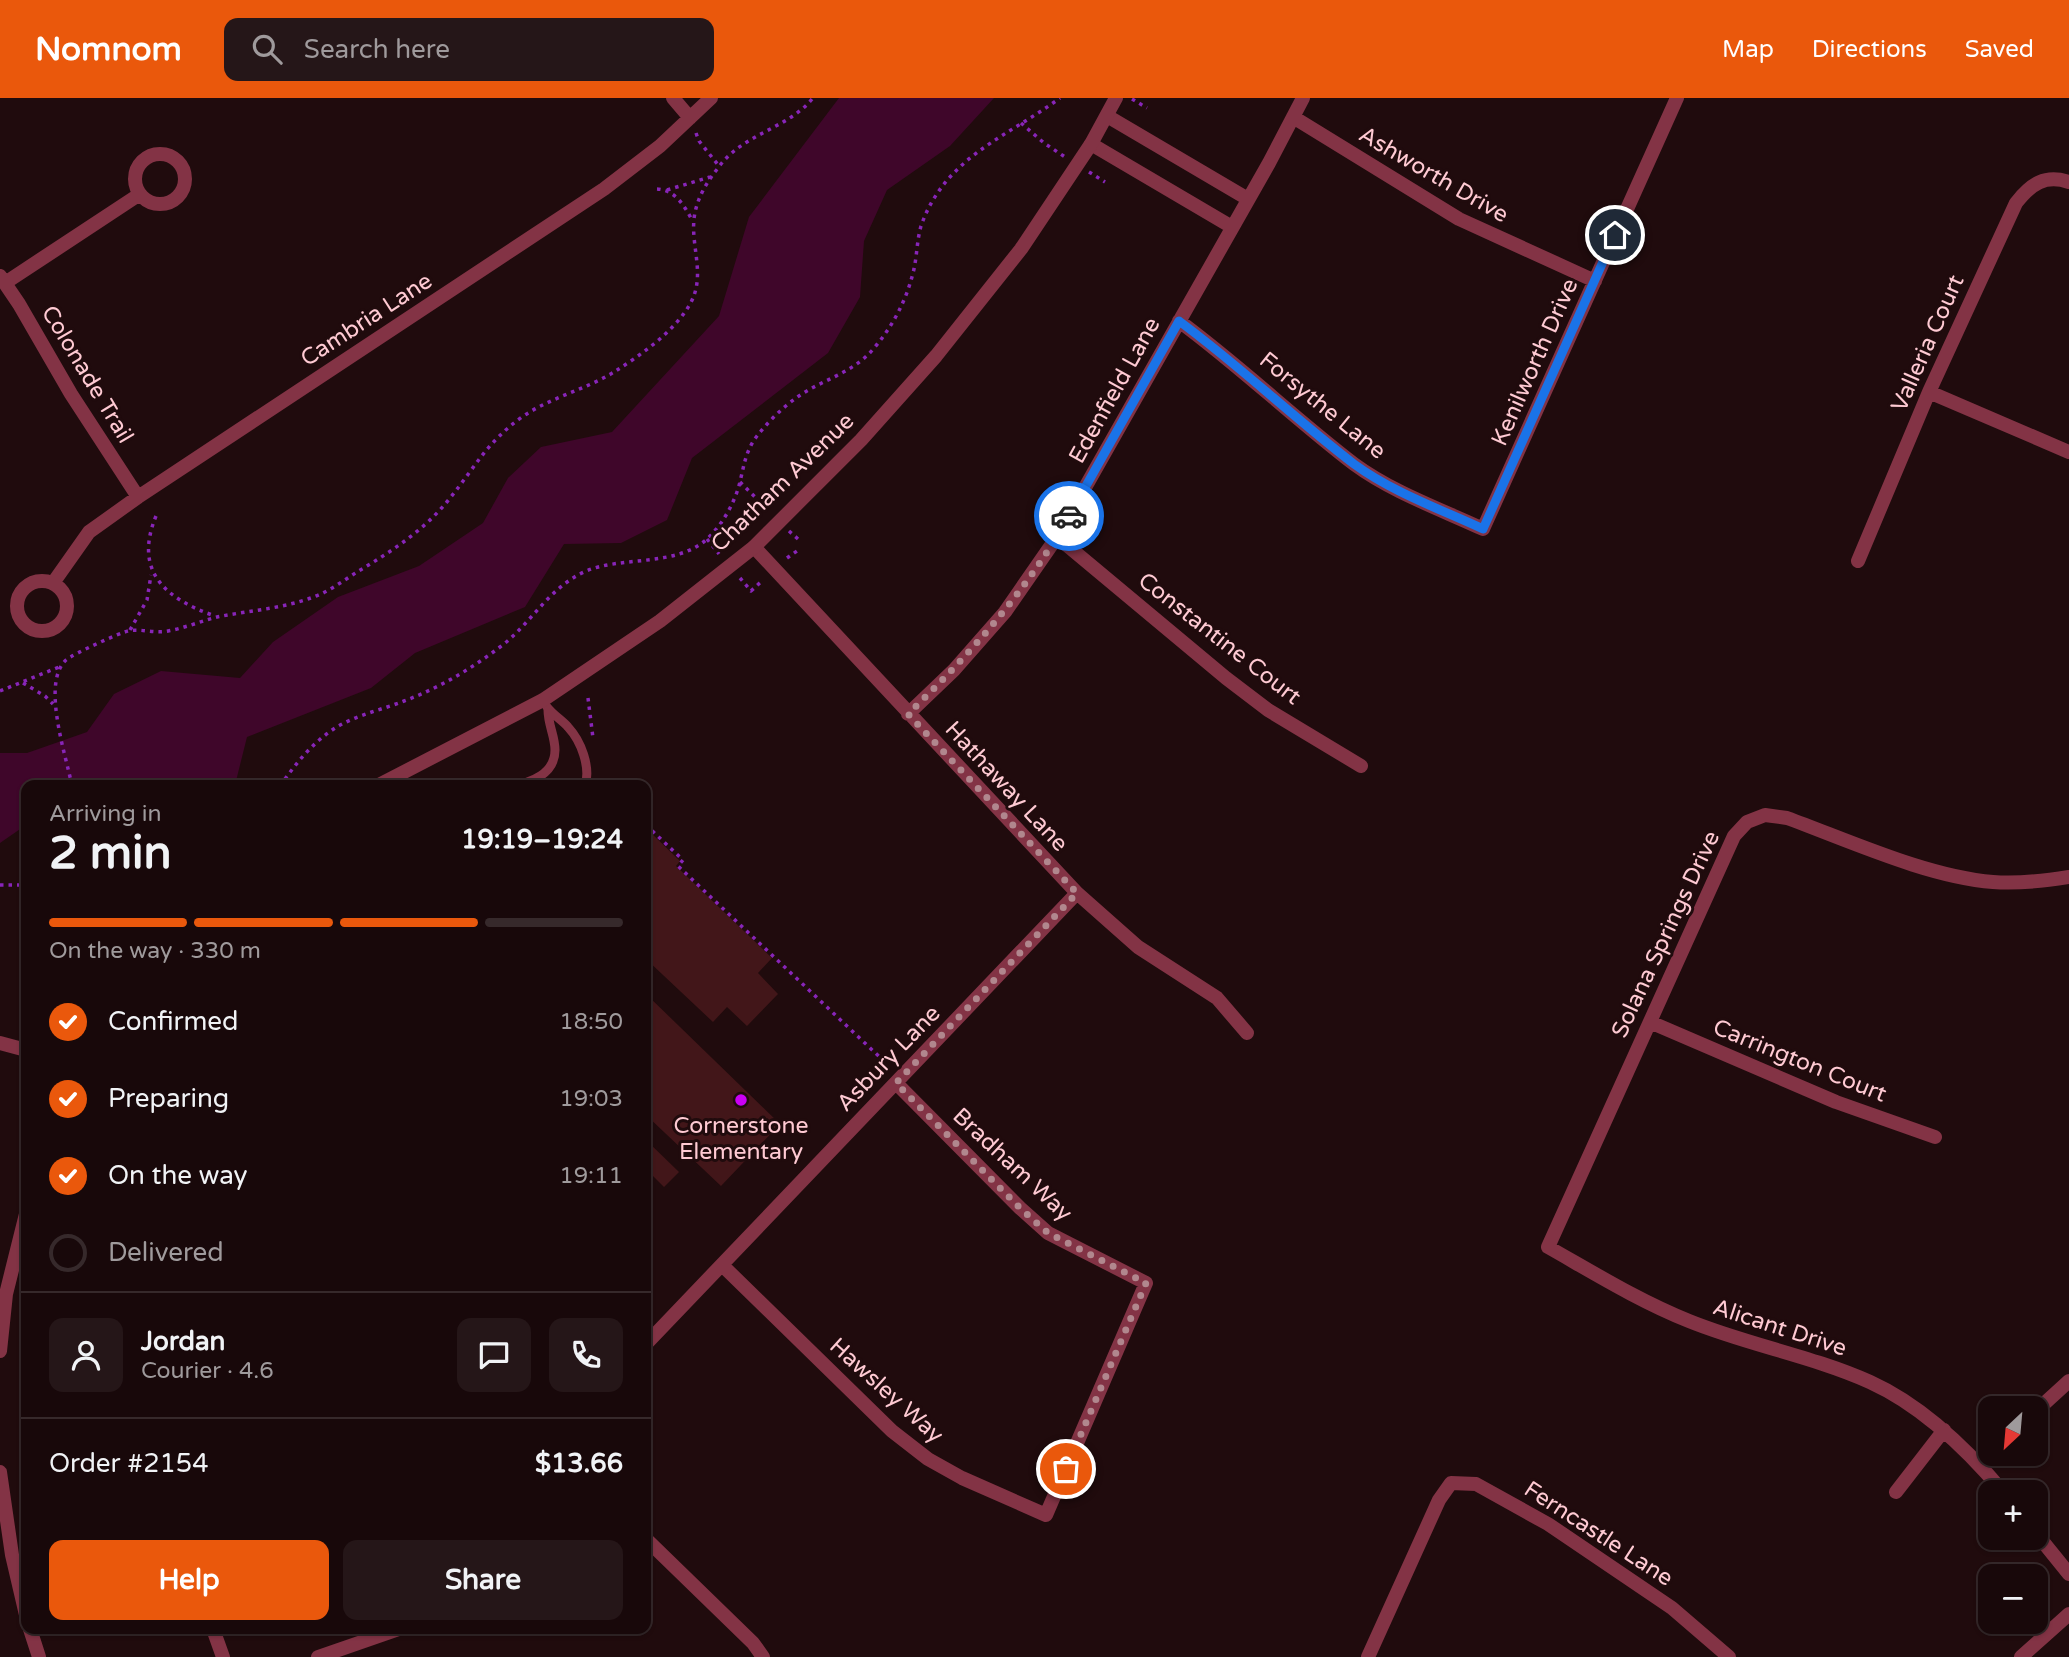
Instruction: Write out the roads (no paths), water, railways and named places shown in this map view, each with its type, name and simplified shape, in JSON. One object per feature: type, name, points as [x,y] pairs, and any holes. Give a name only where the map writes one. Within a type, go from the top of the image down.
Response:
[{"type":"street","points":[[673,98],[690,118]]},
{"type":"street","name":"Cambria Lane","points":[[53,583],[89,532],[604,189],[660,146],[711,98]]},
{"type":"street","name":"Chatham Avenue","points":[[389,780],[545,705],[660,621],[754,547],[861,440],[936,356],[1021,249],[1091,144],[1116,98]]},
{"type":"street","name":"Edenfield Lane","points":[[908,714],[954,670],[1005,612],[1057,537],[1303,98]]},
{"type":"street","name":"Kenilworth Drive","points":[[1483,529],[1677,98]]},
{"type":"street","points":[[1107,116],[1248,199]]},
{"type":"street","name":"Ashworth Drive","points":[[1293,117],[1459,219],[1595,281]]},
{"type":"street","points":[[1091,144],[1232,227]]},
{"type":"street","name":"Valleria Court","points":[[1858,561],[1929,392],[2016,202],[2029,186],[2049,177],[2069,182]]},
{"type":"street","points":[[2,279],[140,194]]},
{"type":"street","name":"Colonade Trail","points":[[2,279],[71,394],[138,497]]},
{"type":"street","name":"Forsythe Lane","points":[[1179,321],[1221,352],[1355,465],[1391,487],[1483,529]]},
{"type":"street","points":[[1929,392],[2069,452]]},
{"type":"street","name":"Constantine Court","points":[[1057,537],[1268,710],[1361,766]]},
{"type":"street","name":"Hathaway Lane","points":[[754,547],[1077,893],[1138,947],[1217,998],[1247,1033]]},
{"type":"street","name":"Solana Springs Drive","points":[[1560,1219],[1684,950],[1723,857],[1734,836],[1747,822],[1765,815],[1787,818],[1931,870],[1962,878],[2025,883],[2069,877]]},
{"type":"street","name":"Asbury Lane","points":[[651,1339],[1077,893]]},
{"type":"street","name":"Carrington Court","points":[[1650,1022],[1836,1102],[1935,1137]]},
{"type":"street","points":[[0,1043],[21,1049]]},
{"type":"street","name":"Bradham Way","points":[[896,1083],[1048,1233],[1146,1283],[1046,1515]]},
{"type":"street","name":"Alicant Drive","points":[[1560,1219],[1548,1247],[1631,1294],[1688,1321],[1870,1382],[1900,1398],[1978,1454]]},
{"type":"street","points":[[0,1350],[6,1294],[21,1234]]},
{"type":"street","name":"Hawsley Way","points":[[722,1265],[891,1431],[928,1459],[962,1478],[1046,1515]]},
{"type":"street","points":[[2048,1400],[2069,1381]]},
{"type":"street","points":[[1896,1492],[1944,1430]]},
{"type":"street","points":[[0,1472],[6,1555],[21,1600]]},
{"type":"street","name":"Ferncastle Lane","points":[[1368,1657],[1440,1500],[1451,1483],[1476,1483],[1548,1524],[1672,1608],[1728,1656]]},
{"type":"street","points":[[651,1544],[753,1643],[763,1657]]},
{"type":"street","points":[[2048,1548],[2069,1574]]},
{"type":"street","points":[[2021,1657],[2069,1614]]},
{"type":"street","points":[[32,1634],[39,1657]]},
{"type":"street","points":[[215,1634],[223,1657]]},
{"type":"street","points":[[318,1657],[385,1634]]},
{"type":"lane","points":[[534,780],[538,779],[554,760],[555,748],[545,705]]},
{"type":"lane","points":[[545,705],[569,728],[578,742],[586,761],[585,780]]},
{"type":"place","name":"Cornerstone Elementary","points":[[741,1100]]}]
